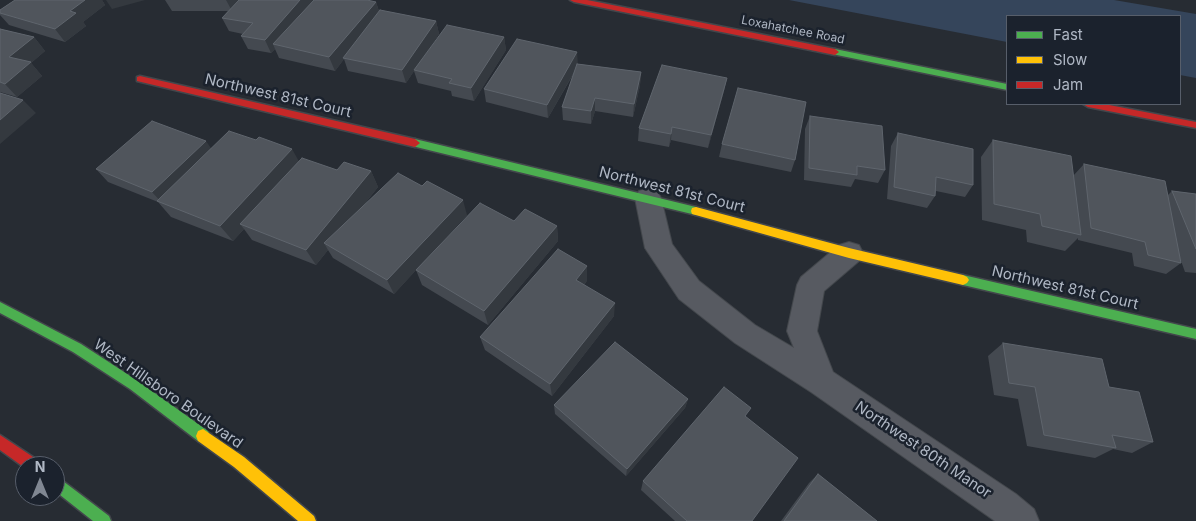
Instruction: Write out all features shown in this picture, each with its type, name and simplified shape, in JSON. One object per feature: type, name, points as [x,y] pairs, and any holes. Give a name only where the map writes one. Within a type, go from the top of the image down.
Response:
[{"type":"street","name":"Loxahatchee Road","points":[[574,0],[1006,87]]},
{"type":"street","name":"Northwest 81st Court","points":[[140,79],[648,198],[848,253],[1196,334]]},
{"type":"street","points":[[1093,105],[1196,126]]},
{"type":"street","name":"Northwest 80th Manor","points":[[648,198],[659,248],[689,290],[745,334],[822,382],[1004,506],[1022,521]]},
{"type":"street","points":[[822,382],[802,331],[811,285],[848,253]]},
{"type":"street","name":"West Hillsboro Boulevard","points":[[0,307],[77,348],[134,385],[239,462],[309,521]]},
{"type":"street","points":[[0,442],[20,456]]},
{"type":"street","points":[[65,490],[104,521]]},
{"type":"water","points":[[789,0],[1114,0],[1196,14],[1196,78],[1181,75],[1181,15],[1006,15],[1006,42]]},
{"type":"building","points":[[15,0],[85,0],[70,11],[76,13],[55,29],[0,13],[0,10]]},
{"type":"building","points":[[239,0],[300,0],[265,40],[241,36],[253,23],[222,18]]},
{"type":"building","points":[[314,0],[367,0],[376,2],[329,57],[273,44]]},
{"type":"building","points":[[380,10],[436,21],[402,70],[343,58]]},
{"type":"building","points":[[447,25],[504,37],[471,88],[449,83],[452,79],[414,70]]},
{"type":"building","points":[[0,29],[34,37],[9,57],[31,62],[5,84],[0,82]]},
{"type":"building","points":[[517,39],[577,52],[547,105],[484,89]]},
{"type":"building","points":[[577,64],[641,72],[634,104],[595,98],[591,111],[562,107]]},
{"type":"building","points":[[662,65],[727,78],[711,135],[672,127],[671,134],[639,128]]},
{"type":"building","points":[[738,88],[806,102],[795,160],[722,144]]},
{"type":"building","points":[[0,93],[23,100],[0,120]]},
{"type":"building","points":[[810,116],[882,126],[885,170],[857,166],[857,175],[809,168]]},
{"type":"building","points":[[152,121],[206,141],[152,192],[96,169]]},
{"type":"building","points":[[229,131],[256,140],[259,137],[292,149],[220,226],[157,201]]},
{"type":"building","points":[[898,133],[973,149],[973,185],[936,177],[935,196],[894,187]]},
{"type":"building","points":[[993,140],[1071,156],[1081,235],[1042,226],[1040,214],[994,204]]},
{"type":"building","points":[[302,158],[337,170],[344,162],[371,171],[306,250],[240,224]]},
{"type":"building","points":[[1084,164],[1165,181],[1181,263],[1148,255],[1145,242],[1091,228]]},
{"type":"building","points":[[398,173],[422,186],[427,181],[463,200],[387,280],[324,243]]},
{"type":"building","points":[[1172,191],[1196,194],[1196,249]]},
{"type":"building","points":[[480,203],[514,221],[525,209],[557,226],[484,311],[416,270]]},
{"type":"building","points":[[558,249],[587,266],[576,280],[615,303],[550,384],[480,337]]},
{"type":"building","points":[[615,342],[688,399],[627,469],[554,405]]},
{"type":"building","points":[[1003,343],[1102,359],[1109,387],[1139,392],[1153,442],[1112,435],[1116,448],[1044,435],[1035,387],[1009,383]]},
{"type":"building","points":[[724,387],[751,408],[745,416],[798,458],[752,521],[687,521],[643,481]]},
{"type":"building","points":[[818,474],[877,521],[784,521]]},
{"type":"traffic: fast","points":[[835,52],[1006,87]]},
{"type":"traffic: fast","points":[[415,143],[696,211]]},
{"type":"traffic: fast","points":[[963,280],[1196,334]]},
{"type":"traffic: fast","points":[[0,307],[77,348],[134,385],[203,436]]},
{"type":"traffic: fast","points":[[65,490],[104,521]]},
{"type":"traffic: slow","points":[[696,211],[849,253],[963,280]]},
{"type":"traffic: slow","points":[[203,436],[239,462],[309,521]]},
{"type":"traffic: jam","points":[[574,0],[835,52]]},
{"type":"traffic: jam","points":[[140,79],[415,143]]},
{"type":"traffic: jam","points":[[1093,105],[1196,125]]},
{"type":"traffic: jam","points":[[0,442],[20,456]]}]
